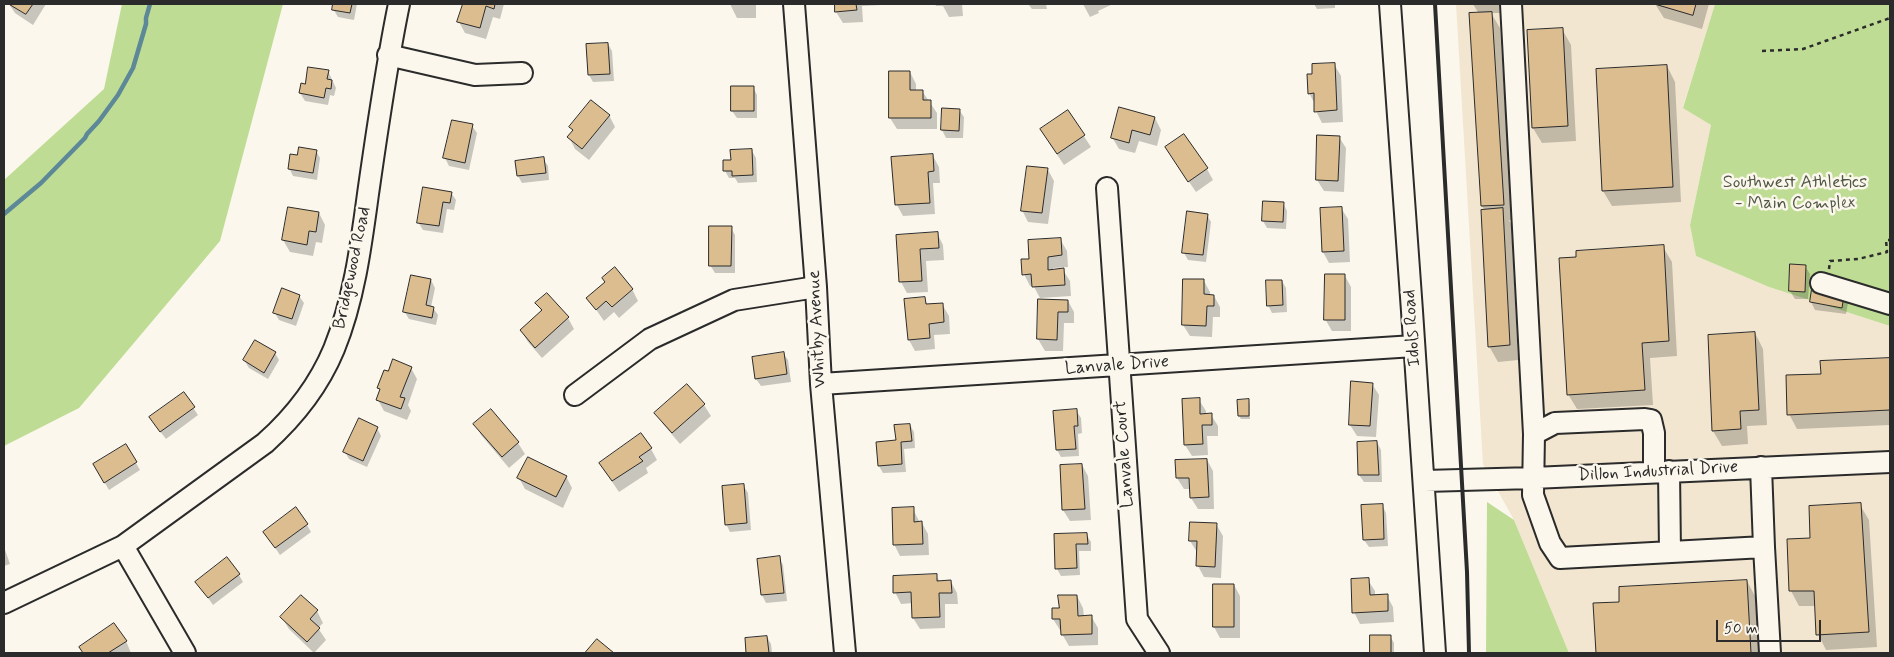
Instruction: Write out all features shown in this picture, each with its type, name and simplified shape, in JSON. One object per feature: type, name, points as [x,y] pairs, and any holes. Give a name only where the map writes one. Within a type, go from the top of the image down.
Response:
[{"type":"street","name":"Bridgewood Road","points":[[4,602],[122,546],[265,443],[290,419],[319,379],[334,351],[352,289],[388,55],[399,4]]},
{"type":"street","name":"Whitby Avenue","points":[[794,4],[816,287],[821,384],[845,653]]},
{"type":"street","name":"Idols Road","points":[[1390,4],[1425,481],[1435,653]]},
{"type":"street","points":[[1511,4],[1534,434],[1533,495],[1550,543],[1560,558],[1764,547]]},
{"type":"street","points":[[388,55],[475,75],[522,73]]},
{"type":"street","name":"Lanvale Court","points":[[1107,188],[1137,618],[1160,653]]},
{"type":"street","points":[[1825,284],[1890,304]]},
{"type":"street","points":[[575,396],[650,339],[734,300],[816,287]]},
{"type":"street","name":"Lanvale Drive","points":[[821,384],[1414,346]]},
{"type":"street","points":[[1534,434],[1555,423],[1651,420],[1661,472],[1670,552]]},
{"type":"street","name":"Dillon Industrial Drive","points":[[1425,481],[1890,462]]},
{"type":"street","points":[[1761,467],[1770,653]]},
{"type":"street","points":[[122,546],[185,653]]},
{"type":"path","points":[[1762,50],[1803,49],[1890,18]]},
{"type":"path","points":[[1825,284],[1830,261],[1858,259],[1887,252],[1886,240],[1890,240]]},
{"type":"shaded area","points":[[1456,4],[1715,4],[1683,107],[1711,125],[1690,225],[1696,256],[1769,287],[1890,326],[1890,653],[1569,653],[1514,520],[1483,464]]},
{"type":"green space","points":[[122,4],[283,4],[220,241],[79,408],[4,446],[4,180],[104,89]]},
{"type":"green space","name":"Southwest Athletics - Main Complex","points":[[1715,4],[1890,4],[1890,326],[1769,287],[1696,256],[1690,225],[1711,125],[1683,108]]},
{"type":"green space","points":[[1487,502],[1514,520],[1569,653],[1486,653]]},
{"type":"building","points":[[9,4],[33,4],[26,14]]},
{"type":"building","points":[[333,4],[352,4],[350,13],[332,10]]},
{"type":"building","points":[[463,4],[495,4],[494,9],[486,6],[480,28],[457,22]]},
{"type":"building","points":[[835,4],[856,4],[857,10],[835,12]]},
{"type":"building","points":[[1655,4],[1696,4],[1693,15]]},
{"type":"building","points":[[1492,12],[1504,205],[1481,206],[1469,13]]},
{"type":"building","points":[[1563,28],[1568,126],[1532,128],[1527,30]]},
{"type":"building","points":[[608,43],[610,74],[588,75],[586,44]]},
{"type":"building","points":[[1335,63],[1337,110],[1314,112],[1314,93],[1308,94],[1307,74],[1312,74],[1312,64]]},
{"type":"building","points":[[1667,65],[1673,187],[1602,191],[1596,69]]},
{"type":"building","points":[[308,67],[329,70],[327,79],[332,80],[331,89],[326,88],[324,98],[299,93],[301,83],[305,84]]},
{"type":"building","points":[[889,71],[910,71],[910,90],[923,90],[923,100],[931,100],[931,118],[889,118]]},
{"type":"building","points":[[731,86],[754,86],[754,111],[731,111]]},
{"type":"building","points":[[591,100],[610,115],[582,149],[567,137],[573,130],[569,127]]},
{"type":"building","points":[[1119,107],[1155,117],[1150,135],[1132,130],[1129,143],[1111,138]]},
{"type":"building","points":[[942,108],[960,109],[959,131],[941,130]]},
{"type":"building","points":[[1068,110],[1085,135],[1057,154],[1040,129]]},
{"type":"building","points":[[452,120],[473,124],[465,163],[443,158]]},
{"type":"building","points":[[1184,134],[1208,168],[1188,182],[1165,147]]},
{"type":"building","points":[[1317,135],[1340,136],[1338,181],[1316,180]]},
{"type":"building","points":[[299,147],[317,150],[313,173],[288,169],[290,154],[297,155]]},
{"type":"building","points":[[752,149],[753,175],[732,176],[732,171],[723,171],[723,160],[731,160],[730,150]]},
{"type":"building","points":[[933,154],[934,171],[928,172],[930,203],[895,205],[891,157]]},
{"type":"building","points":[[544,157],[546,173],[517,176],[515,161]]},
{"type":"building","points":[[1027,166],[1048,168],[1042,213],[1021,211]]},
{"type":"building","points":[[423,187],[452,192],[450,203],[443,202],[439,226],[417,223]]},
{"type":"building","points":[[1263,201],[1284,202],[1283,222],[1262,221]]},
{"type":"building","points":[[288,207],[319,212],[316,232],[309,231],[307,245],[282,240]]},
{"type":"building","points":[[1342,207],[1344,251],[1322,252],[1320,208]]},
{"type":"building","points":[[1503,208],[1510,345],[1488,347],[1481,210]]},
{"type":"building","points":[[1187,211],[1208,214],[1203,255],[1182,253]]},
{"type":"building","points":[[709,226],[732,226],[731,266],[709,266]]},
{"type":"building","points":[[938,232],[939,248],[920,249],[922,281],[899,282],[896,235]]},
{"type":"building","points":[[1061,238],[1062,255],[1048,257],[1048,270],[1064,268],[1065,285],[1032,287],[1031,274],[1022,275],[1021,259],[1029,259],[1028,240]]},
{"type":"building","points":[[1664,245],[1669,341],[1642,343],[1645,390],[1567,395],[1559,258],[1576,257],[1576,251]]},
{"type":"building","points":[[1790,264],[1806,265],[1805,292],[1789,291]]},
{"type":"building","points":[[615,267],[633,289],[612,307],[606,301],[596,310],[586,298],[605,282],[602,278]]},
{"type":"building","points":[[1325,274],[1345,274],[1345,320],[1324,320]]},
{"type":"building","points":[[411,275],[431,279],[426,305],[434,307],[432,318],[403,312]]},
{"type":"building","points":[[1183,279],[1204,279],[1204,294],[1214,295],[1214,306],[1207,306],[1206,326],[1182,325]]},
{"type":"building","points":[[1266,280],[1282,280],[1283,305],[1267,306]]},
{"type":"building","points":[[282,288],[300,295],[292,319],[273,313]]},
{"type":"building","points":[[1812,289],[1844,295],[1842,308],[1810,302]]},
{"type":"building","points":[[547,293],[569,317],[535,348],[520,330],[542,310],[535,303]]},
{"type":"building","points":[[925,297],[926,304],[943,303],[944,322],[929,324],[930,338],[908,340],[904,299]]},
{"type":"building","points":[[1038,299],[1068,300],[1068,312],[1058,312],[1057,340],[1037,339]]},
{"type":"building","points":[[1755,332],[1759,410],[1740,411],[1741,429],[1712,431],[1708,335]]},
{"type":"building","points":[[255,340],[276,352],[264,373],[243,360]]},
{"type":"building","points":[[784,352],[787,374],[755,379],[752,357]]},
{"type":"building","points":[[1890,358],[1890,410],[1787,415],[1786,375],[1821,374],[1820,361]]},
{"type":"building","points":[[393,359],[412,367],[400,397],[405,398],[401,409],[376,400],[380,389],[377,388],[384,370],[388,371]]},
{"type":"building","points":[[1351,381],[1373,383],[1370,426],[1349,425]]},
{"type":"building","points":[[687,384],[705,404],[672,433],[654,413]]},
{"type":"building","points":[[184,392],[195,407],[160,432],[149,417]]},
{"type":"building","points":[[1200,398],[1200,414],[1212,413],[1212,425],[1202,425],[1203,444],[1184,445],[1182,399]]},
{"type":"building","points":[[1249,399],[1249,416],[1238,416],[1237,400]]},
{"type":"building","points":[[491,409],[519,442],[502,457],[473,424]]},
{"type":"building","points":[[1077,409],[1078,426],[1074,426],[1076,449],[1056,450],[1053,411]]},
{"type":"building","points":[[359,418],[378,427],[363,461],[343,452]]},
{"type":"building","points":[[910,424],[912,441],[901,442],[902,464],[878,466],[876,442],[896,440],[894,425]]},
{"type":"building","points":[[641,433],[652,448],[639,457],[643,461],[612,481],[599,463]]},
{"type":"building","points":[[1377,441],[1379,475],[1358,475],[1357,442]]},
{"type":"building","points":[[126,444],[137,462],[104,483],[93,464]]},
{"type":"building","points":[[528,457],[567,476],[556,497],[517,478]]},
{"type":"building","points":[[1207,459],[1209,497],[1190,498],[1189,478],[1176,478],[1175,460]]},
{"type":"building","points":[[1082,464],[1085,509],[1062,510],[1060,465]]},
{"type":"building","points":[[744,484],[747,523],[725,525],[722,486]]},
{"type":"building","points":[[1861,503],[1869,632],[1816,635],[1814,591],[1789,591],[1787,539],[1810,538],[1809,506]]},
{"type":"building","points":[[1383,504],[1384,539],[1363,540],[1361,505]]},
{"type":"building","points":[[296,507],[308,524],[275,548],[263,532]]},
{"type":"building","points":[[914,507],[914,522],[922,521],[923,544],[893,545],[892,508]]},
{"type":"building","points":[[1190,522],[1217,523],[1215,567],[1196,566],[1197,541],[1189,541]]},
{"type":"building","points":[[1087,533],[1088,544],[1076,544],[1077,568],[1055,569],[1054,534]]},
{"type":"building","points":[[780,556],[784,593],[761,595],[757,559]]},
{"type":"building","points":[[227,557],[240,574],[208,598],[195,582]]},
{"type":"building","points":[[937,574],[937,581],[951,580],[952,593],[939,593],[940,617],[912,618],[911,592],[893,593],[893,576]]},
{"type":"building","points":[[1369,578],[1370,595],[1388,594],[1388,611],[1352,613],[1351,579]]},
{"type":"building","points":[[1747,580],[1751,653],[1596,653],[1593,603],[1619,602],[1619,587]]},
{"type":"building","points":[[1213,584],[1234,584],[1234,627],[1213,627]]},
{"type":"building","points":[[301,595],[318,610],[310,619],[320,628],[307,642],[280,617]]},
{"type":"building","points":[[1058,595],[1077,595],[1078,616],[1092,615],[1092,634],[1061,635],[1060,619],[1052,619],[1052,608],[1059,608]]},
{"type":"building","points":[[114,623],[127,641],[108,653],[83,653],[79,647]]},
{"type":"building","points":[[1370,635],[1391,635],[1391,653],[1370,653]]},
{"type":"building","points":[[767,636],[769,653],[746,653],[745,638]]},
{"type":"building","points":[[597,639],[614,653],[585,653]]},
{"type":"waterway","points":[[4,214],[41,183],[85,138],[118,95],[133,68],[150,4]]},
{"type":"railway","points":[[1435,4],[1467,572],[1469,653]]}]
